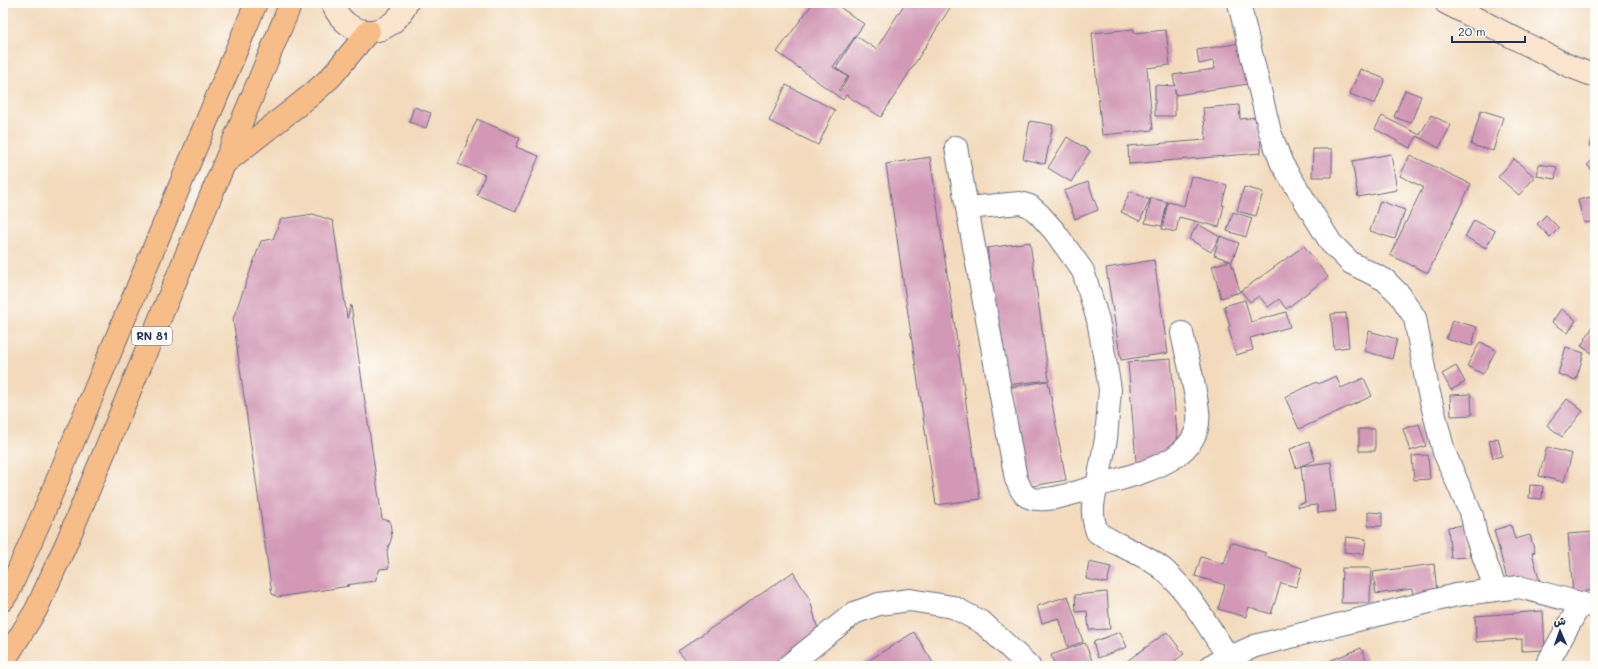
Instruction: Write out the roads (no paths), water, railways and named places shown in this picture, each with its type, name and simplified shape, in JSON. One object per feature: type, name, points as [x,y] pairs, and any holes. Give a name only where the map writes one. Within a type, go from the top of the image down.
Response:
[{"type":"highway","name":"RN 81","points":[[3,600],[9,591],[43,514],[256,3]]},
{"type":"highway","name":"RN 81","points":[[3,663],[36,610],[67,542],[222,165],[291,3]]},
{"type":"highway","points":[[222,165],[311,95],[331,76],[369,31]]},
{"type":"street","points":[[332,3],[336,12],[344,22],[356,29],[369,31],[382,29],[393,23],[402,13],[407,3]]},
{"type":"street","points":[[1239,3],[1270,132],[1282,164],[1331,243],[1350,263],[1385,280],[1400,295],[1415,318],[1427,385],[1444,452],[1472,516],[1476,536],[1496,590]]},
{"type":"street","points":[[1446,3],[1569,66],[1595,76]]},
{"type":"street","points":[[956,147],[1016,478],[1021,490],[1029,498],[1045,500],[1097,486],[1169,462],[1180,454],[1192,440],[1197,426],[1198,412],[1182,333]]},
{"type":"street","points":[[967,208],[1020,203],[1030,206],[1040,214],[1055,232],[1083,271],[1098,320],[1110,389],[1106,438],[1092,506],[1093,519],[1097,532],[1146,557],[1164,570],[1188,597],[1219,662],[1255,646],[1456,595],[1519,587],[1588,605],[1546,666]]},
{"type":"street","points":[[788,666],[854,613],[878,604],[910,600],[953,607],[983,623],[1029,666]]}]
